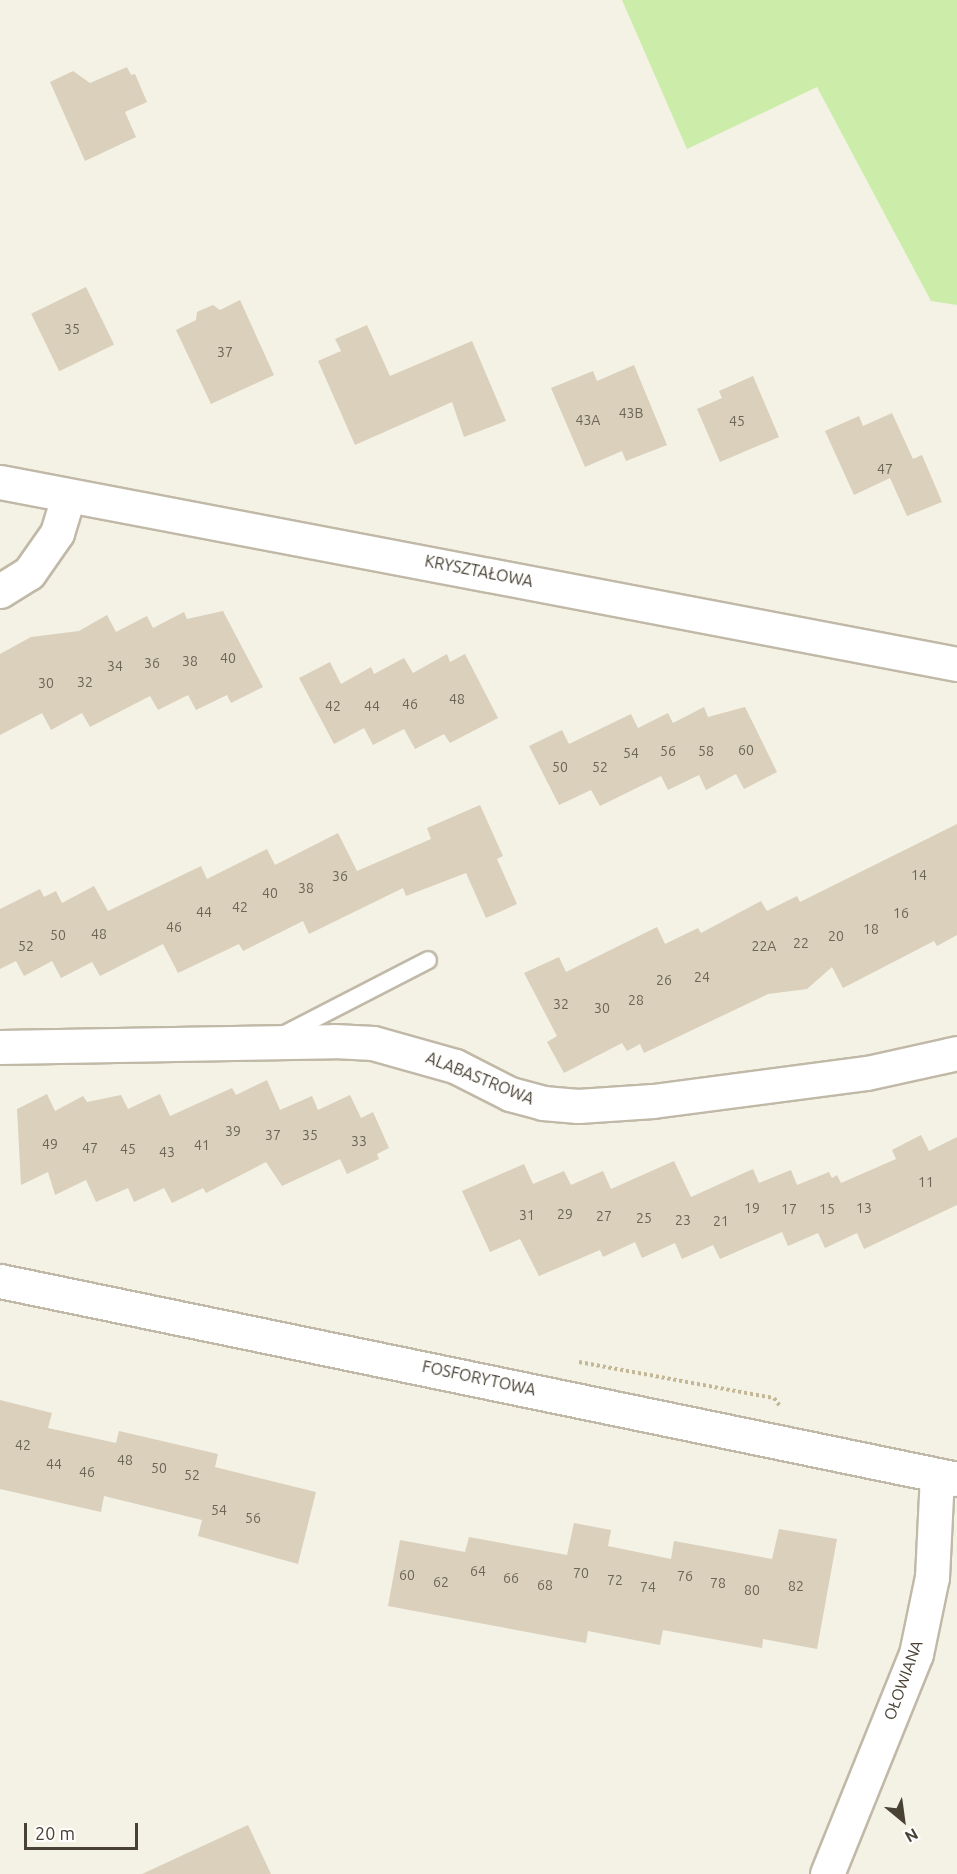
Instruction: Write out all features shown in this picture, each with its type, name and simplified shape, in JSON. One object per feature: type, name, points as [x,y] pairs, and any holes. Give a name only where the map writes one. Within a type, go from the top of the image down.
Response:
[{"type":"street","name":"KRYSZTAŁOWA","points":[[0,482],[68,497],[475,570],[957,664]]},
{"type":"street","points":[[0,591],[29,573],[57,533],[68,497]]},
{"type":"street","name":"ALABASTROWA","points":[[0,1047],[334,1041],[410,1051],[455,1066],[510,1094],[543,1103],[578,1106],[653,1101],[867,1073],[957,1053]]},
{"type":"street","name":"FOSFORYTOWA","points":[[0,1281],[947,1477]]},
{"type":"street","name":"OŁOWIANA","points":[[827,1874],[916,1653],[932,1577],[947,1477]]},
{"type":"lane","points":[[272,1041],[428,960]]},
{"type":"green space","points":[[622,0],[957,0],[957,305],[931,301],[817,87],[687,149]]},
{"type":"building","points":[[127,67],[131,75],[135,74],[147,102],[125,112],[136,137],[85,161],[50,82],[73,71],[90,83]]},
{"type":"building","points":[[86,287],[114,345],[59,371],[31,314]]},
{"type":"building","points":[[240,300],[274,375],[211,404],[176,330],[196,320],[197,312],[213,305],[220,310]]},
{"type":"building","points":[[367,325],[390,376],[472,341],[506,421],[464,437],[452,402],[355,445],[318,361],[341,351],[335,339]]},
{"type":"building","points":[[634,365],[667,445],[626,461],[622,451],[585,467],[551,388],[593,371],[597,381]]},
{"type":"building","points":[[753,376],[779,437],[720,462],[697,409],[722,398],[719,391]]},
{"type":"building","points":[[892,413],[913,459],[922,455],[942,502],[907,516],[890,478],[854,495],[825,431],[859,416],[863,426]]},
{"type":"building","points":[[223,611],[263,687],[231,703],[227,695],[196,710],[188,695],[158,710],[150,696],[90,727],[82,713],[51,730],[42,713],[0,735],[0,654],[31,637],[79,631],[107,615],[116,632],[147,616],[153,628],[184,612],[187,619]]},
{"type":"building","points":[[447,654],[450,662],[465,654],[498,718],[450,743],[444,734],[415,749],[404,729],[373,745],[364,728],[334,744],[299,678],[330,662],[341,684],[371,667],[374,674],[404,658],[413,673]]},
{"type":"building","points":[[704,707],[708,717],[745,707],[777,772],[744,789],[736,774],[706,790],[699,775],[668,790],[661,776],[600,806],[591,790],[559,805],[529,746],[562,730],[569,744],[631,714],[638,728],[668,713],[673,723]]},
{"type":"building","points":[[480,805],[503,856],[497,859],[517,904],[486,918],[466,873],[406,896],[403,888],[309,934],[303,921],[243,951],[239,944],[178,973],[163,944],[100,976],[92,962],[61,978],[52,961],[24,976],[16,961],[0,969],[0,909],[40,889],[44,897],[56,891],[62,903],[94,886],[108,911],[201,866],[207,879],[267,849],[275,865],[338,833],[357,871],[431,839],[427,828]]},
{"type":"building","points":[[957,824],[957,935],[937,946],[934,941],[843,988],[832,967],[807,989],[768,994],[644,1053],[640,1044],[627,1051],[622,1043],[564,1073],[547,1042],[557,1036],[524,973],[559,957],[566,972],[657,927],[665,944],[698,928],[701,933],[761,901],[767,911],[797,896],[800,902]]},
{"type":"building","points":[[267,1080],[280,1110],[312,1096],[318,1110],[350,1095],[361,1118],[373,1112],[389,1148],[377,1154],[379,1159],[347,1174],[340,1159],[282,1186],[266,1162],[206,1193],[203,1188],[172,1203],[164,1188],[134,1202],[128,1188],[96,1202],[86,1180],[55,1195],[48,1172],[21,1185],[17,1109],[47,1094],[55,1111],[83,1096],[87,1102],[121,1095],[128,1109],[160,1094],[170,1116],[232,1088],[236,1095]]},
{"type":"building","points":[[921,1135],[929,1151],[957,1137],[957,1205],[864,1249],[857,1233],[825,1248],[818,1233],[788,1246],[782,1232],[720,1259],[713,1245],[682,1259],[675,1243],[642,1258],[635,1242],[603,1257],[600,1250],[539,1276],[520,1239],[490,1252],[462,1191],[524,1164],[533,1184],[564,1171],[571,1185],[603,1171],[611,1189],[674,1161],[691,1197],[753,1169],[759,1183],[791,1170],[797,1185],[829,1172],[832,1178],[837,1175],[841,1183],[896,1159],[892,1150]]},
{"type":"building","points":[[0,1400],[52,1413],[48,1428],[116,1443],[119,1431],[218,1454],[215,1467],[316,1492],[298,1564],[198,1536],[202,1520],[104,1496],[101,1512],[0,1489]]},
{"type":"building","points":[[574,1523],[611,1530],[608,1546],[671,1559],[674,1541],[772,1559],[779,1529],[837,1539],[817,1649],[763,1639],[762,1648],[663,1630],[660,1645],[588,1631],[586,1643],[388,1606],[400,1540],[465,1552],[469,1537],[567,1555]]},
{"type":"building","points":[[248,1825],[271,1874],[142,1874]]}]
